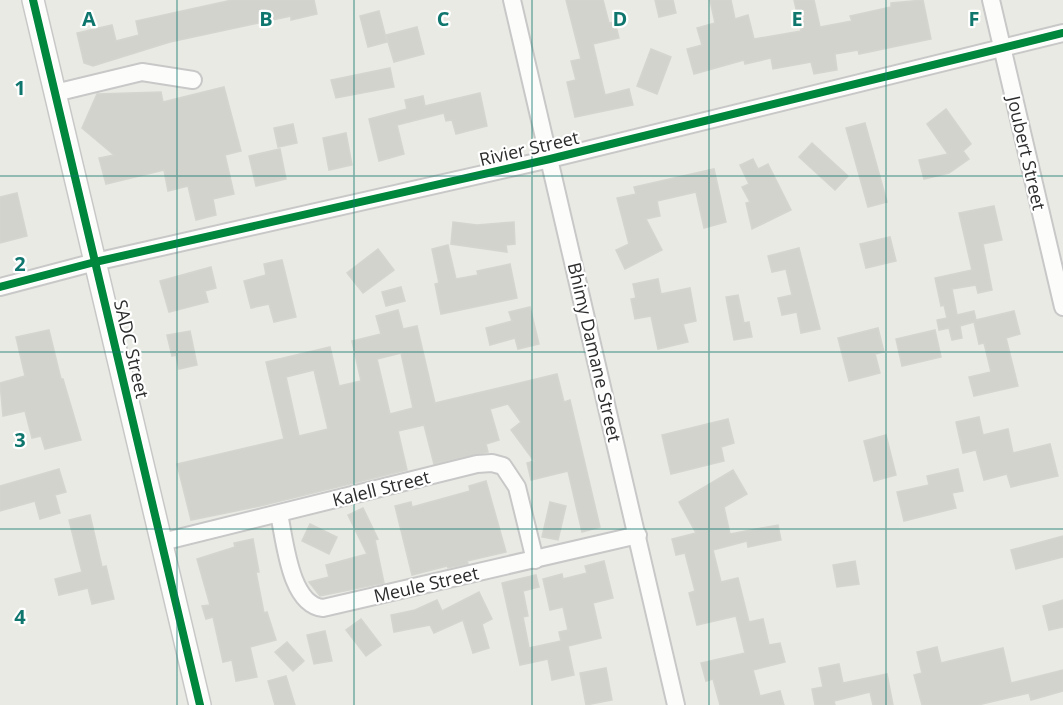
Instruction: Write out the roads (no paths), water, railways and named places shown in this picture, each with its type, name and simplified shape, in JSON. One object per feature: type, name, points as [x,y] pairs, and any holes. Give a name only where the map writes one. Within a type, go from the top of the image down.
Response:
[{"type":"street","name":"SADC Street","points":[[33,0],[200,705]]},
{"type":"street","name":"Bhimy Damane Street","points":[[512,0],[676,705]]},
{"type":"street","name":"Joubert Street","points":[[991,0],[1063,306]]},
{"type":"street","name":"Rivier Street","points":[[0,286],[95,262],[550,159],[1063,33]]},
{"type":"street","points":[[56,93],[142,72],[193,80]]},
{"type":"street","name":"Kalell Street","points":[[162,542],[477,464],[492,463],[503,466],[517,487],[535,560]]},
{"type":"street","name":"Meule Street","points":[[279,513],[299,592],[314,607],[323,608],[638,535]]}]
